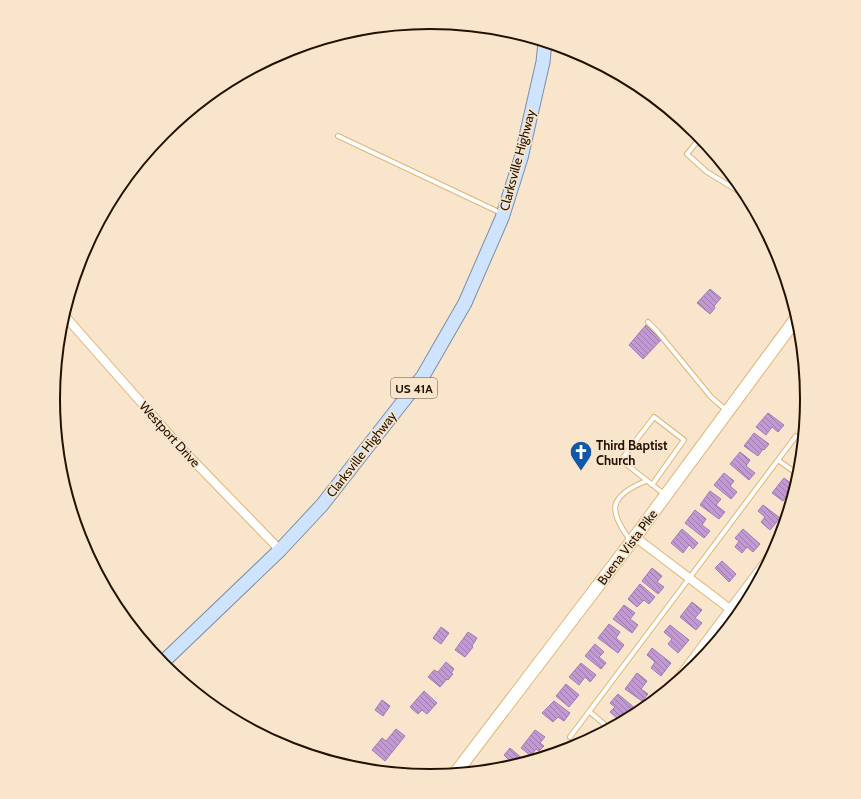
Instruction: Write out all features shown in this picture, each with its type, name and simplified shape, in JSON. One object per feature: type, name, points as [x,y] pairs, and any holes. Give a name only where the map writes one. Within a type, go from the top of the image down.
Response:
[{"type":"main road","name":"Clarksville Highway","points":[[167,659],[280,550],[322,505],[423,376],[465,303],[503,214],[521,158],[543,62],[544,47]]},
{"type":"main road","name":"Buena Vista Pike","points":[[459,769],[666,496],[793,323]]},
{"type":"street","name":"Westport Drive","points":[[69,320],[184,451],[280,550]]},
{"type":"street","points":[[633,539],[730,609]]},
{"type":"street","points":[[689,664],[759,571]]},
{"type":"lane","points":[[338,136],[503,214]]},
{"type":"lane","points":[[696,142],[687,154],[707,172],[736,189]]},
{"type":"lane","points":[[648,322],[711,397],[728,411]]},
{"type":"lane","points":[[652,485],[684,440],[654,417],[621,460],[646,481],[666,496]]},
{"type":"lane","points":[[570,737],[796,436]]},
{"type":"lane","points":[[778,460],[794,472]]},
{"type":"lane","points":[[633,539],[623,530],[617,519],[615,510],[616,504],[622,494],[635,485],[646,481]]},
{"type":"lane","points":[[590,712],[605,726]]},
{"type":"building","points":[[710,289],[721,298],[714,306],[715,308],[710,314],[697,303]]},
{"type":"building","points":[[646,325],[661,340],[643,359],[629,345]]},
{"type":"building","points":[[768,413],[784,425],[778,432],[772,427],[766,435],[756,427]]},
{"type":"building","points":[[754,433],[769,444],[758,456],[744,446]]},
{"type":"building","points":[[740,452],[750,460],[746,466],[755,473],[749,480],[730,464]]},
{"type":"building","points":[[724,473],[734,481],[730,486],[737,492],[731,499],[714,485]]},
{"type":"building","points":[[784,478],[791,483],[788,494],[783,501],[772,493]]},
{"type":"building","points":[[710,491],[721,499],[716,505],[725,512],[719,519],[700,505]]},
{"type":"building","points":[[763,505],[780,518],[770,530],[761,522],[765,517],[758,511]]},
{"type":"building","points":[[695,510],[706,519],[702,525],[710,531],[704,538],[685,523]]},
{"type":"building","points":[[682,529],[698,543],[693,549],[689,545],[683,553],[671,543]]},
{"type":"building","points":[[743,529],[760,544],[753,552],[747,547],[742,553],[735,547],[739,541],[735,538]]},
{"type":"building","points":[[722,561],[736,574],[729,582],[715,568]]},
{"type":"building","points":[[652,568],[662,576],[657,582],[664,587],[658,594],[642,581]]},
{"type":"building","points":[[640,584],[655,597],[649,604],[644,600],[637,607],[628,599]]},
{"type":"building","points":[[692,602],[702,610],[695,618],[702,623],[696,630],[680,617]]},
{"type":"building","points":[[624,605],[635,613],[630,619],[638,625],[632,633],[613,619]]},
{"type":"building","points":[[609,624],[620,632],[616,638],[624,645],[618,653],[598,638]]},
{"type":"building","points":[[670,625],[689,640],[678,653],[668,644],[672,639],[664,632]]},
{"type":"building","points":[[441,627],[449,633],[441,644],[433,638]]},
{"type":"building","points":[[468,632],[477,638],[472,646],[473,647],[465,657],[455,650]]},
{"type":"building","points":[[595,644],[604,652],[599,657],[606,663],[601,669],[585,656]]},
{"type":"building","points":[[652,648],[671,663],[661,676],[651,668],[655,662],[647,655]]},
{"type":"building","points":[[446,662],[454,669],[451,673],[453,674],[440,687],[428,677],[434,670],[438,672]]},
{"type":"building","points":[[581,663],[596,675],[590,682],[585,677],[579,685],[569,677]]},
{"type":"building","points":[[637,673],[647,681],[641,689],[648,694],[642,701],[625,689]]},
{"type":"building","points":[[566,684],[579,695],[569,707],[556,696]]},
{"type":"building","points":[[424,691],[437,703],[427,714],[422,710],[418,714],[410,707]]},
{"type":"building","points":[[618,694],[635,708],[625,714],[623,713],[618,719],[610,712],[615,707],[610,703]]},
{"type":"building","points":[[382,700],[390,706],[383,716],[375,710]]},
{"type":"building","points":[[554,701],[570,713],[564,721],[558,717],[553,722],[542,713]]},
{"type":"building","points":[[396,729],[405,736],[385,761],[372,750],[382,738],[386,741]]},
{"type":"building","points":[[535,730],[545,737],[540,743],[544,746],[539,751],[536,749],[531,755],[521,748]]},
{"type":"building","points":[[510,748],[522,758],[507,762],[509,760],[504,755]]},
{"type":"place","name":"Third Baptist Church","points":[[581,472]]}]
